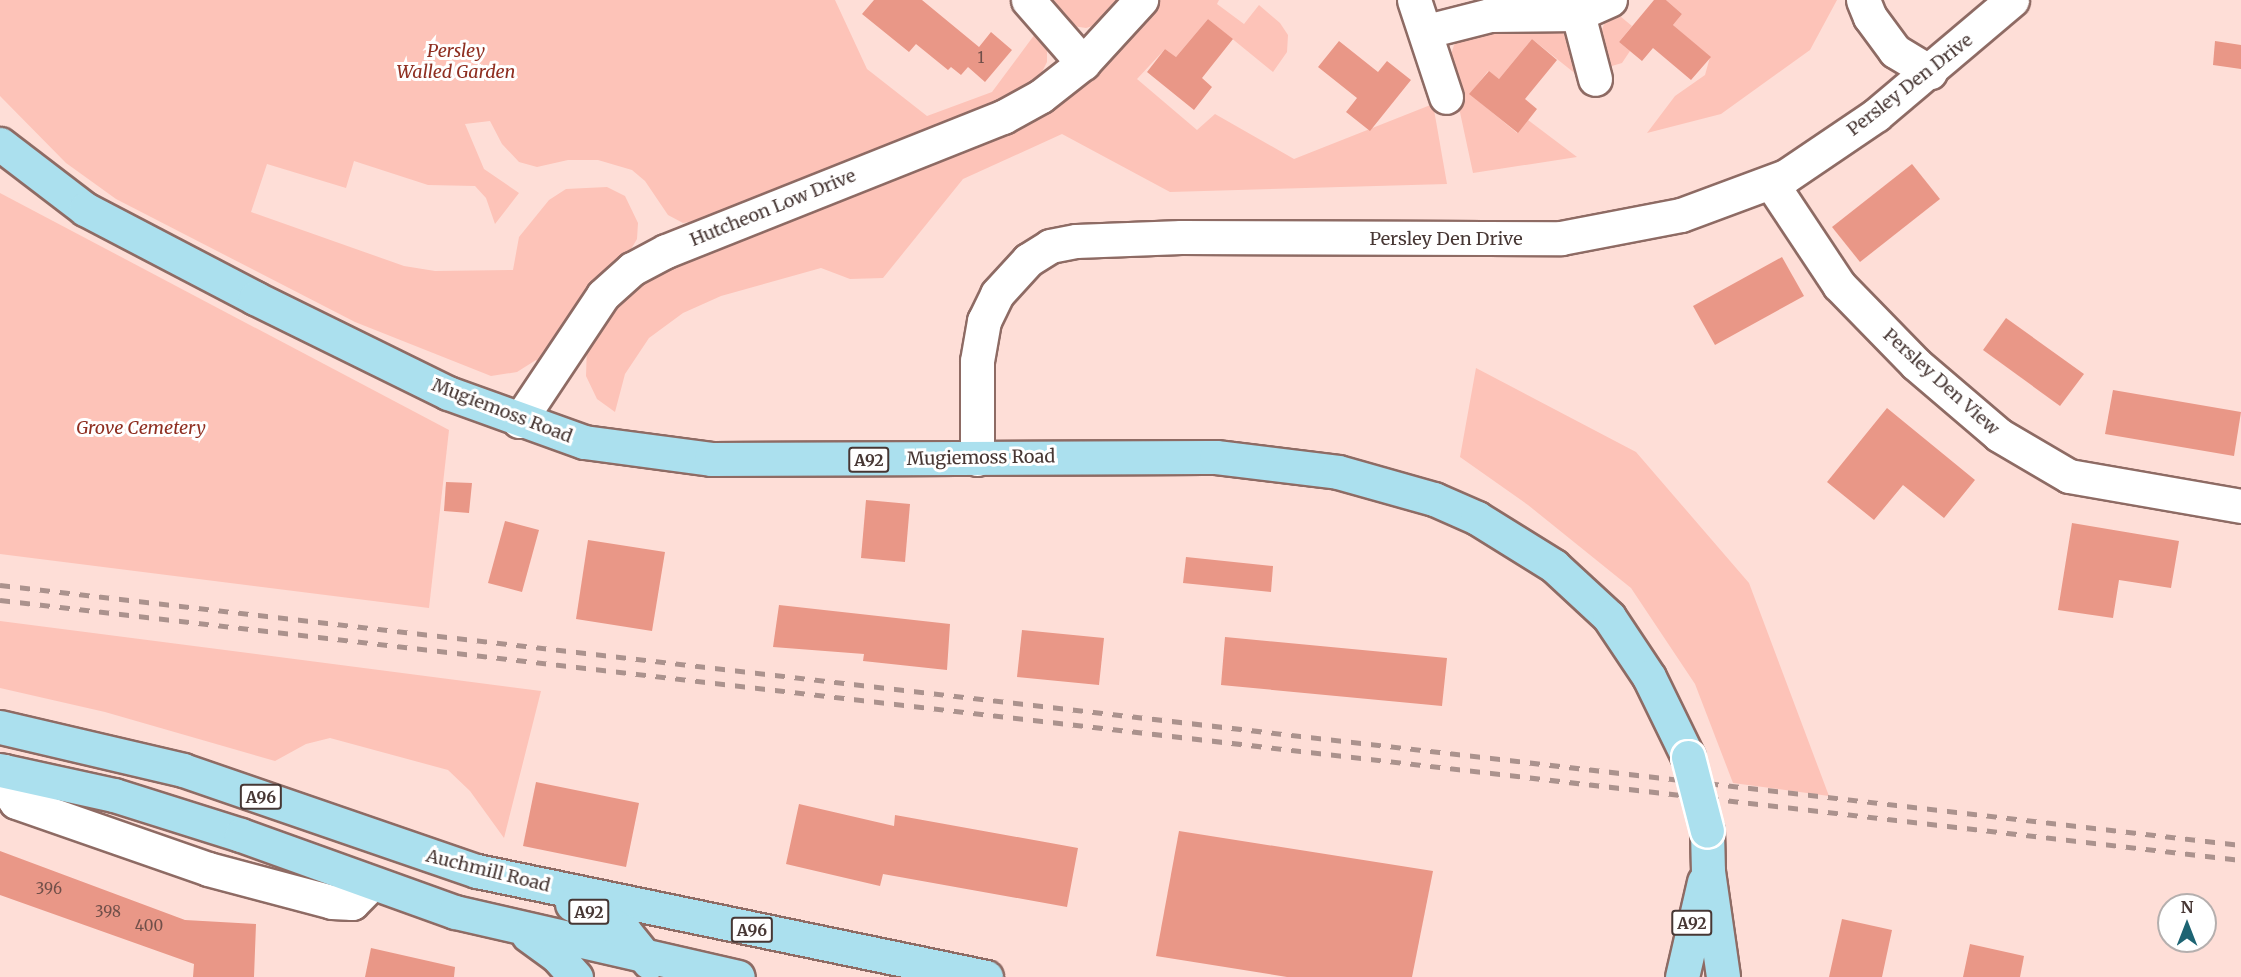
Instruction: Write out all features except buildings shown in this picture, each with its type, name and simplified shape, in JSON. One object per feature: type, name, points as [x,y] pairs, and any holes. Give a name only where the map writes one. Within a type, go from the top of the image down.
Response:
[{"type":"main road","name":"Mugiemoss Road","points":[[0,144],[85,209],[448,393],[519,421],[584,442],[711,459],[1216,457],[1338,472],[1434,499],[1477,518],[1554,566],[1609,617],[1649,677],[1688,757],[1707,831],[1708,871],[1723,977]]},
{"type":"main road","name":"Auchmill Road","points":[[0,727],[183,770],[404,849],[519,881],[986,977]]},
{"type":"main road","name":"A96","points":[[2,770],[114,795],[240,835],[371,884],[651,968],[738,977]]},
{"type":"main road","name":"Mugiemoss Road","points":[[1682,977],[1708,871]]},
{"type":"main road","name":"A92","points":[[519,881],[602,917],[624,931],[651,968]]},
{"type":"main road","points":[[513,927],[556,955],[576,977]]},
{"type":"street","points":[[1028,0],[1083,63]]},
{"type":"street","name":"Hutcheon Low Drive","points":[[519,421],[603,295],[632,269],[666,251],[1003,117],[1041,96],[1083,63],[1141,0]]},
{"type":"street","points":[[1414,0],[1427,31],[1446,96]]},
{"type":"street","points":[[1427,31],[1490,15],[1578,14],[1610,0]]},
{"type":"street","points":[[1863,0],[1870,17],[1895,51],[1930,72]]},
{"type":"street","name":"Persley Den Drive","points":[[977,459],[977,361],[984,321],[997,294],[1028,260],[1050,246],[1076,241],[1181,237],[1561,238],[1681,215],[1772,184],[1876,115],[1930,72],[2012,0]]},
{"type":"street","points":[[1578,14],[1595,79]]},
{"type":"street","name":"Persley Den View","points":[[1772,184],[1839,285],[1916,364],[1999,435],[2069,476],[2241,506]]},
{"type":"street","points":[[2,770],[3,784],[16,802],[208,869],[333,902],[352,903],[371,884]]},
{"type":"green space","name":"Persley Walled Garden","points":[[0,0],[835,0],[867,69],[927,116],[992,92],[1035,34],[1047,48],[1047,62],[1039,78],[997,104],[703,220],[683,223],[668,215],[645,181],[632,170],[598,160],[568,160],[537,167],[519,162],[502,144],[490,121],[465,124],[484,169],[519,193],[495,224],[486,198],[475,186],[428,185],[354,161],[346,188],[267,164],[251,212],[404,266],[435,271],[513,270],[519,237],[549,200],[566,189],[607,187],[625,196],[638,223],[637,239],[627,256],[540,366],[536,360],[517,372],[491,376],[355,322],[116,199],[66,163],[0,96]]},
{"type":"green space","points":[[1053,0],[1122,0],[1103,23],[1086,28],[1066,25],[1049,5]]},
{"type":"green space","points":[[1158,0],[1219,0],[1217,4],[1244,24],[1259,5],[1280,23],[1288,35],[1287,52],[1273,72],[1208,19],[1176,57],[1165,49],[1137,79],[1197,130],[1215,114],[1294,159],[1433,104],[1447,184],[1170,192],[1062,134],[963,179],[883,278],[850,279],[821,268],[721,296],[683,313],[649,338],[625,374],[615,412],[597,399],[586,376],[587,344],[613,306],[639,281],[1126,39]]},
{"type":"green space","points":[[1666,0],[1837,0],[1810,50],[1721,114],[1647,133],[1675,96],[1705,75],[1710,57],[1673,25],[1682,14]]},
{"type":"green space","points":[[1615,12],[1632,26],[1619,42],[1630,51],[1622,63],[1605,68],[1599,38],[1604,24]]},
{"type":"green space","points":[[1482,27],[1548,28],[1563,33],[1574,44],[1581,72],[1577,75],[1532,39],[1499,79],[1488,71],[1470,94],[1517,133],[1528,120],[1577,157],[1473,173],[1449,61],[1454,45],[1464,35]]},
{"type":"green space","name":"Grove Cemetery","points":[[0,193],[449,430],[429,608],[0,554]]},
{"type":"green space","points":[[1476,368],[1636,452],[1749,583],[1829,796],[1733,783],[1695,684],[1631,588],[1528,505],[1460,457]]},
{"type":"green space","points":[[0,621],[541,691],[504,838],[470,791],[448,770],[330,738],[306,744],[275,761],[105,712],[0,688]]},
{"type":"railway","points":[[0,585],[2241,845]]},
{"type":"railway","points":[[0,600],[2241,860]]}]
